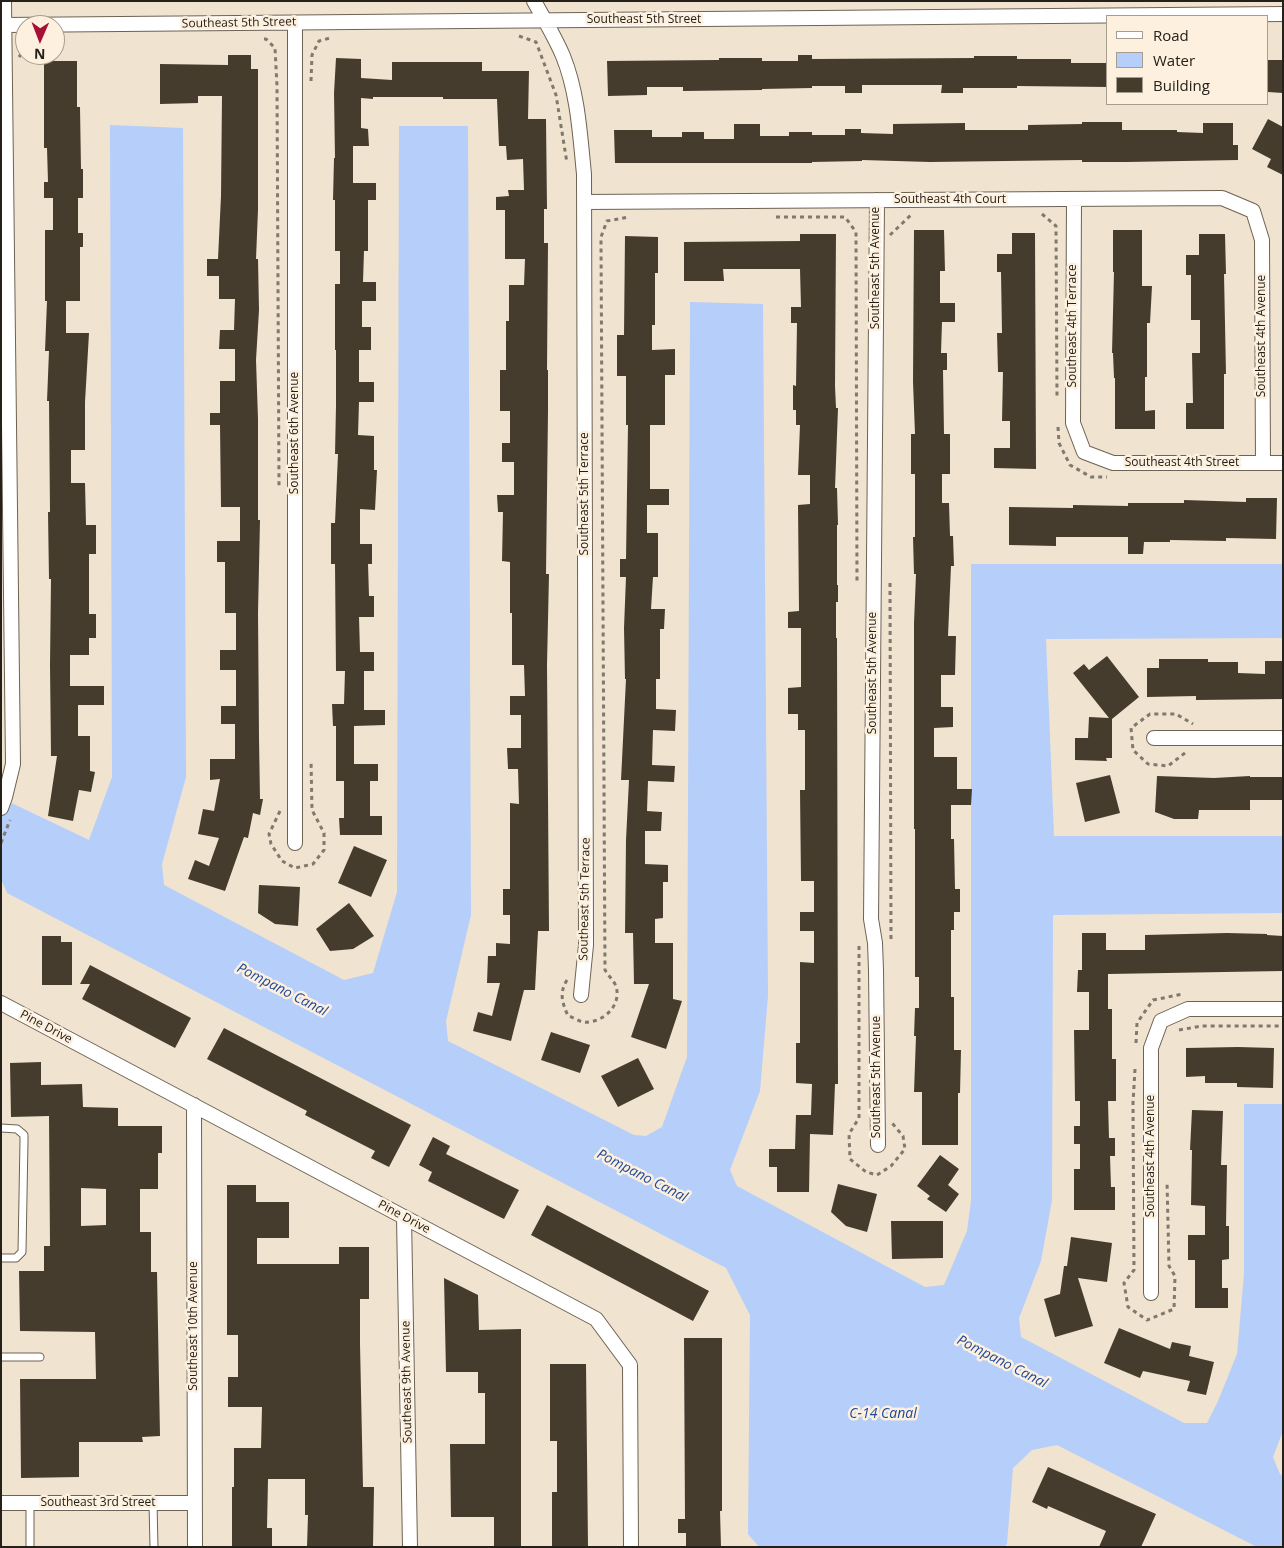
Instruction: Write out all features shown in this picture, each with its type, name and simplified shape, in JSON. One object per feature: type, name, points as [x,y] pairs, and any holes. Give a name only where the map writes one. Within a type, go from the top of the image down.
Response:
[{"type":"street","points":[[3,802],[13,764],[4,1]]},
{"type":"street","name":"Southeast 5th Terrace","points":[[534,1],[563,57],[574,94],[584,174],[586,945],[581,995]]},
{"type":"street","name":"Southeast 5th Street","points":[[1160,15],[1283,14]]},
{"type":"street","name":"Southeast 5th Street","points":[[5,25],[1106,15]]},
{"type":"street","name":"Southeast 6th Avenue","points":[[295,22],[295,843]]},
{"type":"street","name":"Southeast 4th Court","points":[[584,202],[1222,198],[1253,211]]},
{"type":"street","name":"Southeast 4th Terrace","points":[[1074,199],[1073,423],[1084,452]]},
{"type":"street","name":"Southeast 5th Avenue","points":[[877,200],[872,919],[876,970],[878,1145]]},
{"type":"street","name":"Southeast 4th Avenue","points":[[1253,211],[1262,240],[1263,463]]},
{"type":"street","name":"Southeast 4th Street","points":[[1084,452],[1113,463],[1283,463]]},
{"type":"street","points":[[1154,738],[1283,738]]},
{"type":"street","name":"Pine Drive","points":[[1,1002],[596,1319],[630,1365],[631,1547]]},
{"type":"street","name":"Southeast 4th Avenue","points":[[1151,1293],[1151,1048],[1161,1021],[1188,1009],[1283,1009]]},
{"type":"street","name":"Southeast 10th Avenue","points":[[194,1105],[195,1547]]},
{"type":"street","name":"Southeast 9th Avenue","points":[[404,1217],[410,1547]]},
{"type":"street","name":"Southeast 3rd Street","points":[[1,1503],[195,1503]]},
{"type":"lane","points":[[1,1128],[17,1129],[24,1135],[24,1140],[22,1252],[16,1258],[1,1258]]},
{"type":"lane","points":[[1,1357],[40,1357]]},
{"type":"lane","points":[[30,1503],[30,1547]]},
{"type":"lane","points":[[153,1503],[154,1547]]},
{"type":"path","points":[[518,36],[536,42],[556,95],[567,165]]},
{"type":"path","points":[[311,90],[312,55],[319,41],[334,37]]},
{"type":"path","points":[[257,38],[266,39],[275,48],[277,68],[279,489]]},
{"type":"path","points":[[1034,214],[1043,214],[1056,226],[1057,397]]},
{"type":"path","points":[[889,236],[909,215],[919,215]]},
{"type":"path","points":[[569,977],[562,988],[563,1004],[568,1016],[582,1022],[597,1020],[610,1012],[617,1001],[616,985],[605,970],[601,237],[607,221],[633,217]]},
{"type":"path","points":[[767,217],[846,217],[856,232],[858,592]]},
{"type":"path","points":[[1058,421],[1059,443],[1070,465],[1091,477],[1110,478]]},
{"type":"path","points":[[890,576],[891,945]]},
{"type":"path","points":[[280,808],[269,834],[271,844],[276,853],[282,861],[295,868],[313,864],[324,850],[324,833],[312,810],[311,754]]},
{"type":"path","points":[[859,939],[860,1118],[849,1134],[850,1159],[866,1172],[878,1175],[891,1166],[905,1149],[903,1136],[891,1122]]},
{"type":"path","points":[[1136,1050],[1137,1023],[1154,1000],[1178,994],[1187,994]]},
{"type":"path","points":[[1174,1031],[1202,1026],[1283,1026]]},
{"type":"path","points":[[1135,1060],[1133,1103],[1134,1270],[1124,1283],[1128,1308],[1147,1320],[1174,1308],[1175,1276],[1168,1266],[1167,1178]]},
{"type":"water","name":"C-14 Canal","points":[[110,125],[183,128],[186,777],[162,864],[164,885],[344,980],[373,973],[397,892],[399,126],[468,126],[471,915],[446,1021],[448,1041],[634,1135],[646,1136],[662,1127],[687,1057],[690,302],[763,304],[768,996],[760,1091],[730,1170],[737,1186],[925,1287],[944,1285],[967,1231],[971,1201],[971,564],[1283,564],[1283,638],[1046,639],[1054,836],[1283,836],[1283,913],[1053,915],[1052,1200],[1041,1261],[1019,1318],[1021,1337],[1184,1423],[1207,1423],[1237,1354],[1244,1274],[1244,1104],[1283,1104],[1283,1431],[1273,1457],[1280,1474],[1283,1476],[1283,1547],[1257,1547],[1057,1445],[1032,1450],[1013,1468],[1007,1544],[1004,1547],[759,1547],[748,1534],[750,1315],[726,1268],[7,893],[1,879],[1,798],[89,840],[112,777]]},
{"type":"building","points":[[228,55],[251,55],[251,69],[258,69],[256,259],[258,259],[259,310],[256,360],[258,520],[260,520],[258,613],[259,738],[260,799],[263,799],[260,815],[253,813],[248,838],[244,837],[225,891],[188,879],[195,860],[209,866],[219,838],[198,834],[203,809],[214,811],[220,779],[210,780],[210,759],[235,759],[235,724],[221,724],[221,706],[236,706],[236,670],[220,670],[220,650],[236,650],[236,613],[225,613],[225,562],[217,562],[217,541],[240,541],[240,507],[221,507],[220,425],[210,425],[210,413],[220,413],[220,381],[235,381],[235,349],[219,349],[220,330],[234,330],[235,299],[219,299],[219,276],[207,276],[207,259],[218,259],[222,96],[198,96],[198,103],[160,104],[160,64],[228,65]]},
{"type":"building","points":[[798,55],[812,55],[812,59],[1017,56],[1017,59],[1071,59],[1071,63],[1106,63],[1106,87],[1017,86],[1017,88],[963,88],[963,93],[941,93],[942,85],[862,85],[862,93],[845,93],[845,86],[683,91],[683,87],[647,87],[647,95],[608,96],[607,61],[762,58],[762,61],[798,61]]},
{"type":"building","points":[[336,58],[361,59],[361,78],[392,80],[392,62],[482,62],[482,71],[529,71],[528,119],[546,119],[547,209],[544,209],[544,243],[548,243],[546,574],[549,574],[547,665],[549,931],[538,931],[535,990],[524,990],[511,1041],[473,1031],[478,1012],[492,1016],[500,983],[487,983],[488,956],[496,956],[496,943],[510,944],[510,915],[503,915],[503,889],[510,889],[510,803],[519,804],[518,769],[508,769],[507,748],[521,748],[521,715],[510,715],[510,696],[525,696],[524,665],[512,665],[510,562],[502,561],[503,512],[498,512],[497,495],[514,495],[514,462],[502,462],[502,443],[510,443],[510,411],[500,411],[500,370],[506,370],[506,321],[509,321],[509,285],[524,285],[525,259],[505,259],[505,210],[496,210],[496,197],[509,196],[508,190],[524,190],[523,159],[507,160],[506,146],[499,146],[497,99],[443,99],[443,97],[361,98],[361,128],[368,129],[369,146],[353,146],[353,183],[376,183],[376,200],[368,200],[368,251],[364,251],[363,282],[376,282],[376,301],[362,301],[362,327],[371,327],[371,350],[359,350],[359,382],[374,382],[374,402],[359,402],[358,435],[374,436],[374,470],[377,470],[375,510],[360,509],[360,544],[372,544],[372,564],[368,564],[369,596],[374,596],[374,617],[359,617],[360,652],[374,652],[374,671],[364,671],[364,710],[385,710],[385,725],[354,726],[354,764],[378,764],[378,781],[370,781],[370,816],[382,816],[382,835],[340,835],[339,818],[344,818],[344,781],[336,781],[336,726],[333,726],[332,704],[344,704],[345,671],[336,671],[335,564],[331,564],[331,523],[335,523],[338,454],[335,454],[335,284],[340,284],[340,251],[335,251],[335,200],[333,200]]},
{"type":"building","points":[[1269,60],[1283,60],[1283,93],[1269,92]]},
{"type":"building","points":[[65,61],[77,61],[77,107],[80,107],[81,169],[83,169],[83,198],[78,198],[78,233],[83,233],[83,247],[80,247],[80,301],[66,301],[66,333],[89,333],[85,402],[85,450],[71,450],[71,483],[85,483],[86,525],[96,525],[96,554],[89,554],[89,614],[96,614],[96,638],[89,638],[89,655],[70,655],[70,686],[104,686],[104,705],[78,705],[78,736],[90,736],[90,771],[95,772],[91,792],[79,790],[73,821],[48,816],[57,756],[51,756],[51,579],[49,579],[48,512],[50,512],[49,401],[47,401],[49,351],[45,351],[47,301],[45,301],[45,230],[53,230],[53,198],[44,198],[44,182],[48,182],[47,148],[44,148],[44,65],[65,65]]},
{"type":"building","points":[[1268,119],[1283,127],[1283,175],[1267,167],[1271,159],[1252,149]]},
{"type":"building","points":[[1082,122],[1122,122],[1122,130],[1177,130],[1177,132],[1203,133],[1203,123],[1233,123],[1233,145],[1238,145],[1238,160],[930,162],[862,160],[812,163],[615,163],[614,130],[652,130],[652,137],[682,137],[682,132],[704,132],[704,139],[734,139],[734,124],[760,124],[760,136],[789,136],[789,132],[812,132],[812,135],[845,135],[845,129],[861,129],[861,133],[893,134],[893,124],[965,123],[965,130],[1028,130],[1028,125],[1082,124]]},
{"type":"building","points":[[914,230],[944,230],[945,271],[940,271],[940,303],[955,303],[955,322],[942,322],[941,353],[947,353],[947,370],[943,370],[944,434],[950,434],[950,474],[942,474],[942,503],[949,503],[950,536],[953,536],[954,566],[951,566],[948,636],[956,636],[955,675],[941,675],[941,707],[953,707],[953,727],[934,728],[934,757],[957,757],[957,789],[972,789],[971,805],[951,805],[951,839],[954,839],[955,889],[960,889],[960,912],[954,912],[954,930],[951,930],[951,997],[954,997],[954,1050],[961,1050],[960,1093],[958,1093],[958,1145],[922,1145],[922,1092],[914,1092],[915,1008],[919,1008],[919,977],[915,977],[914,623],[916,574],[914,574],[913,537],[915,537],[915,474],[911,474],[911,434],[915,434],[913,382]]},
{"type":"building","points":[[1113,230],[1142,230],[1142,286],[1152,286],[1150,323],[1147,323],[1145,411],[1155,410],[1155,429],[1115,429],[1115,378],[1112,353]]},
{"type":"building","points":[[1012,233],[1035,233],[1036,469],[994,468],[994,448],[1010,448],[1010,421],[1002,421],[1003,372],[998,372],[997,333],[1002,333],[1001,272],[997,272],[997,254],[1012,254]]},
{"type":"building","points":[[800,234],[836,234],[835,386],[836,408],[838,408],[835,488],[837,488],[838,525],[836,638],[838,1084],[835,1084],[833,1135],[810,1134],[809,1192],[777,1192],[777,1167],[769,1167],[769,1149],[795,1149],[796,1115],[811,1115],[812,1084],[796,1083],[796,1043],[800,1043],[800,962],[814,963],[814,931],[800,931],[800,912],[814,912],[814,881],[801,881],[800,790],[805,790],[805,730],[798,730],[798,714],[788,714],[788,688],[801,687],[801,628],[788,628],[788,612],[799,611],[798,505],[810,504],[810,475],[798,475],[800,425],[796,425],[796,410],[793,410],[793,385],[796,386],[797,323],[791,323],[791,307],[801,307],[800,269],[723,269],[724,281],[684,281],[684,242],[800,241]]},
{"type":"building","points":[[1199,234],[1225,234],[1226,374],[1224,374],[1224,429],[1186,429],[1186,403],[1193,403],[1192,353],[1200,353],[1200,320],[1191,320],[1191,275],[1186,275],[1186,255],[1199,255]]},
{"type":"building","points":[[625,236],[658,237],[658,273],[655,273],[655,325],[652,325],[652,350],[675,349],[675,375],[665,375],[665,425],[650,425],[650,489],[669,489],[669,505],[647,505],[647,533],[658,533],[658,577],[653,577],[651,609],[665,609],[664,629],[660,629],[660,679],[656,679],[656,709],[676,710],[675,731],[653,730],[652,765],[675,766],[674,782],[648,781],[647,811],[662,812],[661,831],[645,831],[645,864],[668,865],[668,882],[663,882],[663,918],[655,919],[655,943],[673,943],[673,999],[682,1001],[666,1049],[631,1037],[649,984],[634,984],[633,933],[625,933],[629,780],[621,780],[626,679],[624,628],[626,577],[620,577],[620,559],[626,559],[628,425],[626,425],[626,376],[617,376],[617,335],[624,335]]},
{"type":"building","points":[[1246,498],[1277,498],[1276,539],[1226,538],[1226,541],[1170,540],[1170,542],[1144,542],[1143,554],[1128,554],[1128,537],[1056,537],[1056,546],[1009,545],[1009,507],[1073,508],[1073,505],[1128,506],[1128,503],[1184,503],[1184,500],[1246,502]]},
{"type":"building","points":[[1107,656],[1139,697],[1112,719],[1112,758],[1106,758],[1107,761],[1075,760],[1075,738],[1088,738],[1089,717],[1109,718],[1073,673],[1084,664],[1089,670]]},
{"type":"building","points":[[1159,659],[1208,659],[1208,662],[1238,662],[1238,673],[1265,674],[1265,661],[1283,661],[1283,699],[1196,700],[1196,696],[1147,697],[1147,668],[1159,668]]},
{"type":"building","points":[[1110,775],[1120,813],[1085,822],[1076,783]]},
{"type":"building","points":[[1157,776],[1214,778],[1283,777],[1283,800],[1250,800],[1250,810],[1199,810],[1198,819],[1174,819],[1155,812]]},
{"type":"building","points":[[354,846],[387,860],[371,897],[338,883]]},
{"type":"building","points":[[259,885],[300,887],[298,926],[275,924],[258,913]]},
{"type":"building","points":[[349,903],[374,936],[353,949],[330,951],[316,929]]},
{"type":"building","points":[[1082,933],[1106,933],[1106,950],[1145,950],[1145,935],[1227,933],[1283,936],[1283,971],[1108,974],[1108,1009],[1112,1009],[1112,1059],[1116,1059],[1116,1101],[1108,1101],[1109,1138],[1115,1138],[1115,1156],[1110,1156],[1111,1187],[1115,1187],[1115,1210],[1074,1210],[1074,1169],[1080,1169],[1080,1144],[1074,1144],[1074,1126],[1080,1126],[1080,1101],[1075,1101],[1074,1030],[1089,1030],[1089,992],[1077,992],[1078,970],[1082,970]]},
{"type":"building","points":[[42,936],[61,936],[61,942],[72,942],[72,985],[42,985]]},
{"type":"building","points":[[90,965],[191,1018],[175,1048],[82,999],[90,984],[80,984]]},
{"type":"building","points":[[224,1028],[411,1125],[389,1167],[371,1158],[375,1151],[305,1115],[307,1111],[207,1059]]},
{"type":"building","points":[[551,1032],[590,1045],[580,1073],[541,1060]]},
{"type":"building","points":[[1186,1048],[1274,1048],[1273,1088],[1237,1087],[1237,1083],[1205,1083],[1205,1076],[1186,1077]]},
{"type":"building","points":[[638,1058],[654,1089],[618,1107],[601,1076]]},
{"type":"building","points":[[41,1062],[41,1085],[82,1084],[83,1107],[118,1108],[118,1126],[162,1126],[162,1153],[158,1153],[158,1189],[140,1189],[140,1232],[151,1232],[151,1272],[157,1272],[160,1436],[142,1437],[143,1442],[79,1442],[79,1477],[21,1478],[20,1379],[96,1379],[95,1332],[20,1331],[19,1271],[44,1271],[44,1246],[50,1246],[49,1116],[11,1117],[10,1063]],"holes":[[[81,1188],[106,1189],[106,1225],[81,1226]]]},
{"type":"building","points":[[1192,1110],[1223,1111],[1221,1165],[1227,1165],[1226,1226],[1229,1226],[1229,1259],[1222,1260],[1222,1288],[1228,1288],[1228,1308],[1195,1308],[1195,1260],[1188,1260],[1188,1235],[1205,1235],[1205,1206],[1191,1205],[1192,1150],[1190,1150]]},
{"type":"building","points":[[433,1137],[450,1146],[446,1154],[519,1190],[504,1219],[428,1181],[432,1172],[419,1165]]},
{"type":"building","points":[[940,1155],[959,1169],[948,1185],[959,1194],[946,1212],[927,1199],[930,1196],[917,1186]]},
{"type":"building","points":[[838,1184],[877,1194],[867,1232],[846,1226],[831,1212]]},
{"type":"building","points":[[227,1185],[256,1185],[256,1202],[289,1202],[289,1238],[257,1238],[257,1264],[339,1264],[339,1247],[369,1247],[369,1299],[360,1299],[360,1344],[363,1487],[374,1487],[373,1547],[307,1547],[308,1515],[305,1515],[305,1479],[268,1479],[267,1528],[272,1528],[272,1547],[232,1547],[234,1448],[261,1448],[262,1407],[228,1407],[228,1377],[238,1377],[238,1335],[227,1335]]},
{"type":"building","points":[[547,1205],[709,1291],[693,1321],[531,1235]]},
{"type":"building","points":[[891,1221],[943,1221],[943,1258],[892,1259]]},
{"type":"building","points":[[1071,1237],[1112,1243],[1107,1282],[1078,1278],[1093,1326],[1055,1337],[1044,1299],[1060,1294],[1064,1266],[1067,1266]]},
{"type":"building","points":[[444,1278],[478,1295],[479,1330],[521,1329],[521,1547],[494,1547],[494,1517],[451,1517],[450,1444],[485,1444],[485,1393],[478,1393],[478,1372],[446,1372]]},
{"type":"building","points":[[1119,1328],[1170,1349],[1172,1342],[1191,1346],[1189,1356],[1214,1362],[1206,1395],[1187,1391],[1190,1381],[1143,1371],[1140,1378],[1104,1363]]},
{"type":"building","points":[[684,1338],[722,1338],[721,1547],[686,1547],[686,1533],[678,1533],[678,1519],[685,1519]]},
{"type":"building","points":[[550,1364],[586,1364],[588,1547],[552,1547],[552,1492],[557,1492],[557,1441],[550,1441]]},
{"type":"building","points":[[1048,1467],[1156,1514],[1141,1547],[1099,1547],[1106,1531],[1048,1506],[1047,1509],[1032,1502]]},
{"type":"water label","name":"Pompano Canal","points":[[282,990]]},
{"type":"water label","name":"Pompano Canal","points":[[642,1176]]},
{"type":"water label","name":"Pompano Canal","points":[[1002,1362]]}]
